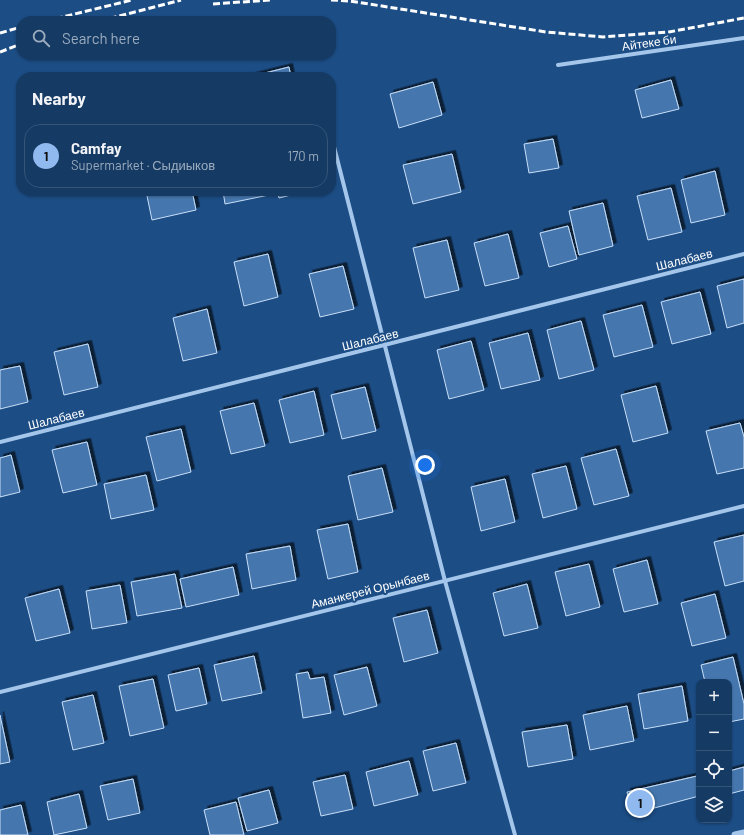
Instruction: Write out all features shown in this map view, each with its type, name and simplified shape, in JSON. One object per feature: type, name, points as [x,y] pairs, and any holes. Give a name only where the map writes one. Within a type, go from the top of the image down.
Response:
[{"type":"street","name":"Айтеке би","points":[[558,65],[744,38]]},
{"type":"street","points":[[336,155],[445,581],[515,835]]},
{"type":"street","name":"Шалабаев","points":[[0,442],[744,254]]},
{"type":"street","name":"Аманкерей Орынбаев","points":[[0,692],[744,506]]},
{"type":"street","points":[[735,835],[744,833]]},
{"type":"building","points":[[289,67],[290,72],[269,72]]},
{"type":"building","points":[[671,80],[679,109],[642,118],[635,90]]},
{"type":"building","points":[[433,82],[442,115],[399,128],[390,94]]},
{"type":"building","points":[[553,139],[559,168],[529,173],[524,144]]},
{"type":"building","points":[[452,154],[461,192],[413,204],[403,165]]},
{"type":"building","points":[[715,171],[725,215],[691,223],[681,180]]},
{"type":"building","points":[[671,188],[682,232],[648,240],[637,196]]},
{"type":"building","points":[[147,196],[193,196],[196,210],[152,220]]},
{"type":"building","points":[[224,196],[264,196],[225,204]]},
{"type":"building","points":[[603,203],[613,246],[579,255],[569,211]]},
{"type":"building","points":[[568,226],[577,259],[549,267],[540,233]]},
{"type":"building","points":[[508,234],[519,278],[485,286],[474,243]]},
{"type":"building","points":[[447,240],[459,290],[425,298],[413,248]]},
{"type":"building","points":[[268,254],[278,297],[244,306],[234,262]]},
{"type":"building","points":[[343,266],[354,309],[320,317],[309,274]]},
{"type":"building","points":[[744,279],[744,323],[727,328],[717,286]]},
{"type":"building","points":[[700,292],[711,334],[672,344],[661,302]]},
{"type":"building","points":[[642,305],[653,347],[614,357],[603,315]]},
{"type":"building","points":[[207,309],[217,353],[183,361],[173,318]]},
{"type":"building","points":[[581,321],[594,370],[559,379],[547,330]]},
{"type":"building","points":[[528,333],[540,380],[501,389],[489,343]]},
{"type":"building","points":[[471,341],[484,390],[449,399],[437,350]]},
{"type":"building","points":[[88,344],[98,387],[64,395],[54,352]]},
{"type":"building","points":[[20,366],[28,402],[0,409],[0,370]]},
{"type":"building","points":[[656,386],[668,433],[633,442],[621,395]]},
{"type":"building","points":[[365,387],[376,431],[342,439],[331,395]]},
{"type":"building","points":[[314,391],[324,435],[290,443],[279,400]]},
{"type":"building","points":[[254,403],[265,446],[231,454],[220,411]]},
{"type":"building","points":[[740,423],[744,437],[744,468],[717,474],[706,431]]},
{"type":"building","points":[[181,429],[191,472],[157,481],[146,437]]},
{"type":"building","points":[[87,442],[97,485],[63,493],[52,450]]},
{"type":"building","points":[[616,449],[629,496],[594,505],[581,458]]},
{"type":"building","points":[[11,455],[20,492],[0,497],[0,458]]},
{"type":"building","points":[[566,466],[577,509],[543,518],[532,474]]},
{"type":"building","points":[[382,468],[393,512],[358,520],[348,476]]},
{"type":"building","points":[[146,475],[154,510],[111,519],[104,484]]},
{"type":"building","points":[[505,479],[515,522],[481,531],[471,487]]},
{"type":"building","points":[[348,524],[358,572],[328,579],[317,530]]},
{"type":"building","points":[[744,535],[744,581],[725,586],[714,542]]},
{"type":"building","points":[[290,546],[296,580],[252,589],[246,554]]},
{"type":"building","points":[[647,560],[658,604],[624,612],[613,569]]},
{"type":"building","points":[[589,564],[600,607],[566,616],[555,572]]},
{"type":"building","points":[[233,567],[239,595],[186,607],[180,579]]},
{"type":"building","points":[[175,574],[182,608],[137,616],[131,582]]},
{"type":"building","points":[[527,584],[538,628],[504,636],[493,593]]},
{"type":"building","points":[[120,585],[127,623],[92,629],[86,591]]},
{"type":"building","points":[[59,589],[70,633],[36,641],[25,598]]},
{"type":"building","points":[[715,594],[726,638],[692,646],[681,603]]},
{"type":"building","points":[[427,610],[438,653],[404,662],[393,618]]},
{"type":"building","points":[[254,656],[262,693],[222,701],[214,665]]},
{"type":"building","points":[[733,657],[744,704],[744,719],[732,721],[732,679],[704,679],[701,665]]},
{"type":"building","points":[[367,667],[377,706],[344,715],[334,675]]},
{"type":"building","points":[[199,668],[207,704],[176,711],[168,675]]},
{"type":"building","points":[[308,672],[310,679],[324,677],[331,713],[303,718],[296,674]]},
{"type":"building","points":[[153,679],[164,728],[130,736],[119,686]]},
{"type":"building","points":[[682,686],[688,721],[644,729],[638,694]]},
{"type":"building","points":[[93,695],[104,743],[73,750],[62,702]]},
{"type":"building","points":[[627,706],[634,741],[590,750],[583,715]]},
{"type":"building","points":[[0,715],[10,762],[0,764]]},
{"type":"building","points":[[567,725],[573,759],[528,767],[522,732]]},
{"type":"building","points":[[456,743],[466,783],[433,791],[423,751]]},
{"type":"building","points":[[409,761],[418,795],[374,806],[366,772]]},
{"type":"building","points":[[744,767],[744,790],[732,793],[732,770]]},
{"type":"building","points":[[345,775],[353,809],[321,816],[313,782]]},
{"type":"building","points":[[696,776],[696,797],[632,814],[627,792]]},
{"type":"building","points":[[133,779],[140,813],[108,820],[100,786]]},
{"type":"building","points":[[269,790],[278,823],[247,831],[238,798]]},
{"type":"building","points":[[79,794],[87,828],[54,835],[47,802]]},
{"type":"building","points":[[236,802],[244,835],[210,835],[204,810]]},
{"type":"building","points":[[21,805],[28,835],[0,835],[0,810]]},
{"type":"railway","points":[[66,16],[132,0]]},
{"type":"railway","points":[[119,16],[181,0]]},
{"type":"railway","points":[[213,4],[270,0]]},
{"type":"railway","points":[[331,0],[350,1],[546,32],[603,37],[669,32],[744,18]]},
{"type":"railway","points":[[0,33],[16,28]]},
{"type":"railway","points":[[0,52],[16,46]]},
{"type":"place","name":"Camfay","points":[[640,803]]}]
